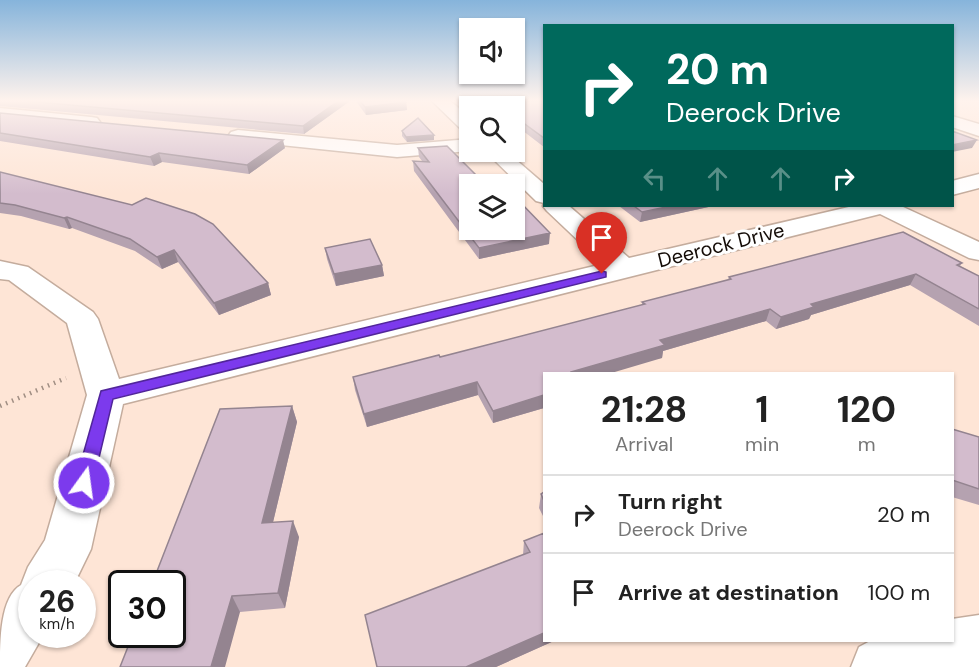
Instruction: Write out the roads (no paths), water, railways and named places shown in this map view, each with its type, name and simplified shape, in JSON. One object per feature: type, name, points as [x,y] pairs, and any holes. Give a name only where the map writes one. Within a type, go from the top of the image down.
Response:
[{"type":"street","points":[[220,135],[397,151],[459,146]]},
{"type":"street","points":[[507,162],[543,195]]},
{"type":"street","points":[[954,187],[979,181]]},
{"type":"street","points":[[556,207],[624,269]]},
{"type":"street","name":"Deerock Drive","points":[[102,380],[624,269],[878,207]]},
{"type":"street","points":[[884,207],[979,252]]},
{"type":"street","points":[[0,270],[18,273],[82,319],[102,380],[67,549],[54,570]]},
{"type":"street","points":[[0,656],[18,628]]},
{"type":"street","points":[[891,661],[979,642]]}]
